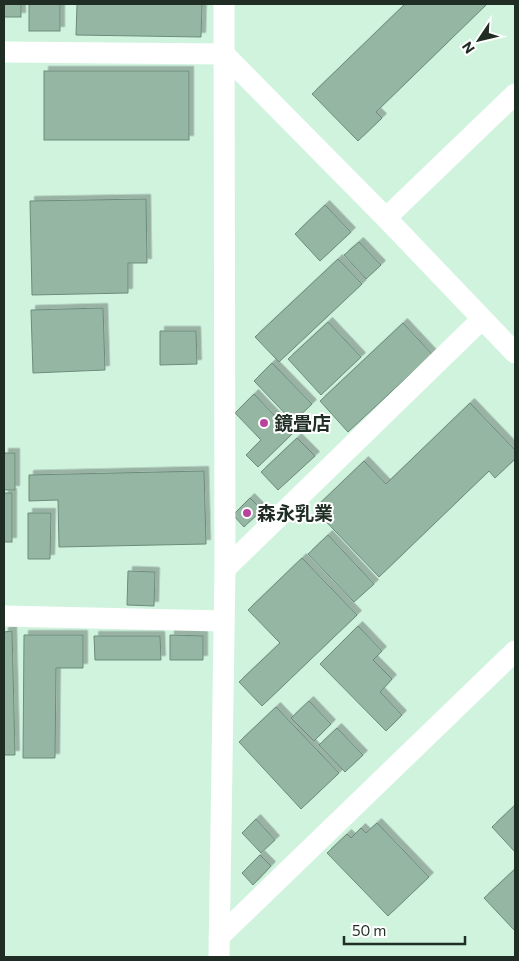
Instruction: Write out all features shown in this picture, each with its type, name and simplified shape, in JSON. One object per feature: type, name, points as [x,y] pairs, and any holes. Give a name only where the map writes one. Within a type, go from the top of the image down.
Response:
[{"type":"street","points":[[219,947],[224,621],[224,4]]},
{"type":"street","points":[[4,52],[224,54],[515,352]]},
{"type":"street","points":[[386,218],[515,94]]},
{"type":"street","points":[[224,569],[482,319]]},
{"type":"street","points":[[4,616],[224,621]]},
{"type":"street","points":[[219,947],[515,651]]},
{"type":"building","points":[[4,4],[21,4],[21,17],[4,17]]},
{"type":"building","points":[[29,4],[60,4],[60,31],[29,31]]},
{"type":"building","points":[[77,4],[202,4],[201,37],[76,35]]},
{"type":"building","points":[[405,4],[487,4],[376,112],[382,118],[358,141],[312,94]]},
{"type":"building","points":[[44,71],[189,71],[189,140],[44,140]]},
{"type":"building","points":[[146,199],[147,263],[128,263],[128,293],[32,295],[30,201]]},
{"type":"building","points":[[325,205],[351,232],[320,261],[295,234]]},
{"type":"building","points":[[359,242],[381,265],[366,279],[344,255]]},
{"type":"building","points":[[338,259],[362,284],[279,362],[255,337]]},
{"type":"building","points":[[103,308],[105,370],[33,373],[31,310]]},
{"type":"building","points":[[328,322],[361,357],[321,395],[288,359]]},
{"type":"building","points":[[403,323],[432,354],[348,432],[320,401]]},
{"type":"building","points":[[160,331],[196,331],[197,364],[160,365]]},
{"type":"building","points":[[272,363],[312,404],[293,422],[254,381]]},
{"type":"building","name":"鏡畳店","points":[[254,394],[292,434],[258,467],[246,455],[261,440],[235,413]]},
{"type":"building","points":[[470,403],[515,450],[515,459],[495,478],[489,471],[379,577],[314,509],[364,461],[386,484]]},
{"type":"building","points":[[297,438],[315,456],[278,490],[261,472]]},
{"type":"building","points":[[4,453],[15,453],[15,490],[4,490]]},
{"type":"building","points":[[204,471],[206,544],[59,547],[58,500],[29,501],[29,475]]},
{"type":"building","points":[[4,493],[12,493],[12,542],[4,542]]},
{"type":"building","name":"森永乳業","points":[[250,498],[262,510],[244,527],[233,515]]},
{"type":"building","points":[[28,513],[51,513],[50,559],[28,559]]},
{"type":"building","points":[[328,535],[374,584],[354,602],[308,554]]},
{"type":"building","points":[[302,558],[357,615],[262,706],[239,682],[280,643],[248,610]]},
{"type":"building","points":[[128,571],[155,572],[154,606],[127,605]]},
{"type":"building","points":[[358,626],[382,651],[373,660],[392,679],[380,692],[402,715],[386,731],[320,664]]},
{"type":"building","points":[[12,631],[15,755],[4,755],[4,632]]},
{"type":"building","points":[[24,635],[83,635],[83,668],[56,668],[55,758],[23,758]]},
{"type":"building","points":[[170,635],[203,636],[203,660],[170,660]]},
{"type":"building","points":[[94,636],[160,636],[161,660],[95,660]]},
{"type":"building","points":[[309,701],[331,724],[314,741],[291,718]]},
{"type":"building","points":[[276,707],[339,773],[301,809],[239,742]]},
{"type":"building","points":[[337,728],[363,755],[345,772],[319,745]]},
{"type":"building","points":[[515,805],[515,852],[492,827]]},
{"type":"building","points":[[256,819],[275,840],[261,853],[242,833]]},
{"type":"building","points":[[377,823],[429,877],[388,916],[327,853],[347,834],[351,838],[361,828],[366,833]]},
{"type":"building","points":[[260,855],[271,866],[253,885],[242,873]]},
{"type":"building","points":[[515,869],[515,931],[484,898]]},
{"type":"place","name":"鏡畳店","points":[[264,423]]},
{"type":"place","name":"森永乳業","points":[[247,513]]}]
